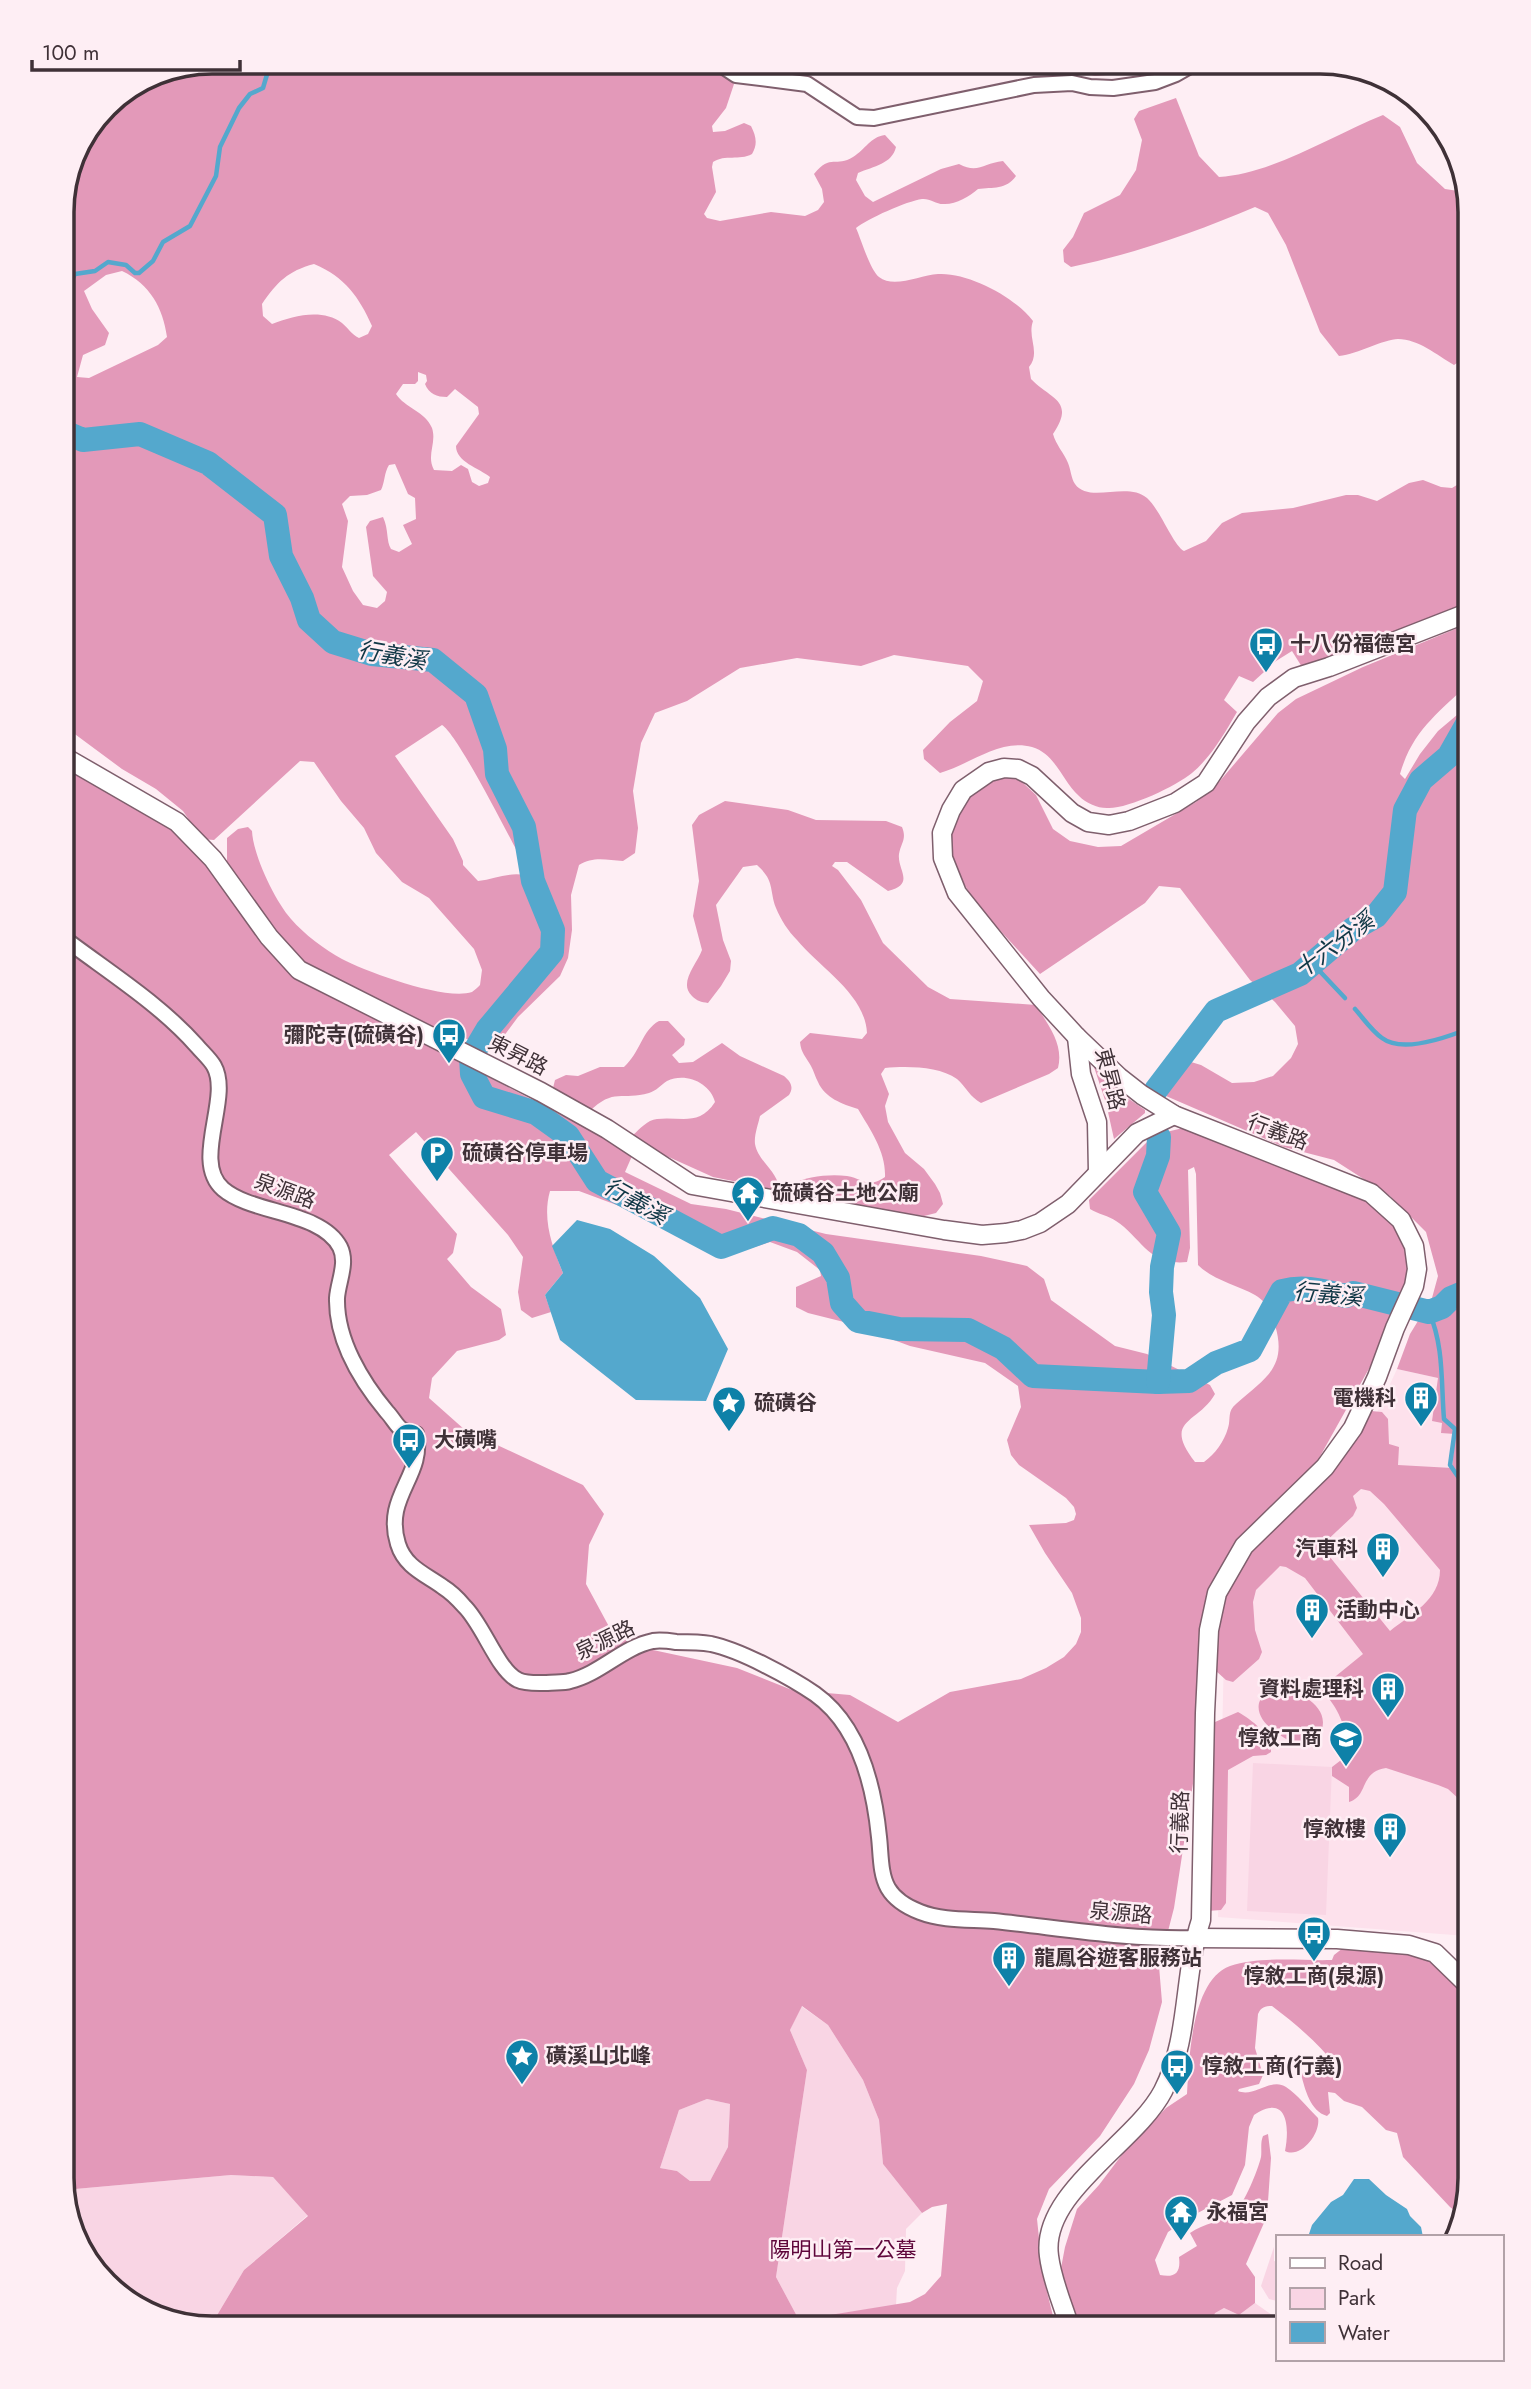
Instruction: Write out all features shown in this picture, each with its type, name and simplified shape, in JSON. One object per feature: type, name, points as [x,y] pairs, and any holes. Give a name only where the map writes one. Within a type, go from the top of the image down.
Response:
[{"type":"street","points":[[734,74],[807,84],[857,117],[874,118],[1034,85],[1072,82],[1090,87],[1113,88],[1155,82],[1176,74]]},
{"type":"street","name":"東昇路","points":[[74,762],[177,822],[213,859],[269,937],[299,970],[541,1092],[607,1129],[692,1185],[982,1235],[1022,1230],[1040,1223],[1068,1204],[1098,1172],[1097,1122],[1081,1074],[1077,1037],[1012,964],[957,893],[943,858],[942,833],[951,810],[964,790],[989,772],[1004,768],[1018,769],[1032,776],[1072,813],[1088,822],[1109,825],[1129,821],[1175,803],[1206,783],[1246,722],[1268,696],[1294,678],[1458,617]]},
{"type":"street","name":"泉源路","points":[[74,946],[177,1024],[214,1066],[219,1083],[213,1122],[212,1168],[222,1189],[248,1202],[327,1232],[339,1244],[343,1254],[338,1311],[340,1325],[359,1374],[402,1430],[416,1434],[418,1445],[415,1460],[394,1516],[397,1542],[402,1555],[411,1567],[446,1589],[472,1613],[506,1670],[518,1680],[570,1681],[634,1648],[655,1641],[711,1644],[750,1659],[816,1695],[839,1716],[855,1744],[875,1802],[883,1878],[897,1899],[920,1913],[1166,1939],[1337,1939],[1409,1945],[1435,1953],[1458,1975]]},
{"type":"street","name":"行義路","points":[[1066,2316],[1052,2273],[1048,2237],[1070,2193],[1125,2138],[1163,2092],[1178,2048],[1195,1938],[1201,1920],[1209,1630],[1217,1593],[1244,1546],[1325,1467],[1353,1428],[1411,1294],[1418,1269],[1414,1246],[1401,1220],[1371,1193],[1174,1115],[1119,1077],[1077,1037]]},
{"type":"street","points":[[1098,1172],[1138,1133],[1174,1115]]},
{"type":"shaded area","points":[[726,74],[734,84],[726,108],[712,126],[713,132],[725,131],[744,123],[751,126],[756,140],[752,154],[722,158],[713,162],[716,192],[704,214],[707,218],[720,221],[771,212],[805,216],[818,210],[824,202],[822,189],[814,174],[829,162],[853,157],[880,136],[885,135],[896,147],[894,153],[882,164],[858,173],[856,180],[865,196],[873,202],[941,169],[959,164],[976,168],[1003,161],[1016,176],[1004,186],[978,189],[966,198],[948,204],[925,199],[915,200],[878,215],[856,228],[872,268],[879,277],[900,282],[938,274],[963,277],[1003,295],[1033,321],[1034,356],[1029,367],[1031,379],[1058,401],[1061,407],[1062,414],[1053,434],[1075,484],[1081,490],[1139,493],[1147,498],[1184,551],[1206,541],[1222,523],[1242,513],[1293,508],[1346,495],[1358,495],[1377,501],[1409,483],[1423,480],[1441,487],[1452,488],[1458,484],[1458,609],[1302,667],[1292,651],[1276,661],[1253,682],[1239,676],[1224,700],[1237,712],[1206,759],[1185,778],[1129,804],[1105,808],[1089,803],[1073,790],[1047,755],[1032,747],[1020,745],[996,749],[940,773],[924,759],[923,750],[950,722],[977,701],[983,681],[968,666],[894,655],[861,666],[797,658],[740,668],[687,701],[655,713],[641,743],[633,791],[638,828],[635,853],[623,861],[595,860],[579,865],[571,895],[572,930],[568,958],[560,976],[518,1017],[495,1048],[430,1027],[303,964],[266,925],[227,865],[227,838],[238,829],[248,827],[252,831],[256,852],[278,901],[302,930],[329,951],[369,971],[426,989],[460,994],[472,992],[480,985],[482,970],[474,949],[429,898],[402,882],[376,853],[364,828],[314,762],[300,761],[214,840],[202,839],[183,811],[156,789],[122,769],[74,733],[74,203],[84,159],[108,121],[143,92],[185,76]],"holes":[[[314,264],[334,275],[350,289],[372,326],[368,334],[359,338],[342,323],[326,316],[298,316],[272,324],[263,316],[262,304],[273,289],[290,274]],[[122,271],[132,276],[154,298],[167,337],[158,345],[89,378],[77,377],[83,355],[105,345],[109,333],[92,309],[84,291],[106,275]],[[418,372],[426,375],[425,384],[434,394],[447,397],[455,389],[478,407],[479,414],[456,446],[457,452],[464,460],[490,477],[488,483],[479,486],[472,482],[468,469],[461,465],[452,471],[434,470],[431,459],[432,428],[425,417],[396,394],[403,384],[415,384],[418,381]],[[395,464],[408,494],[415,498],[416,519],[403,525],[412,544],[399,552],[389,546],[383,517],[370,521],[366,527],[373,576],[387,592],[385,601],[377,608],[363,605],[342,567],[348,521],[342,504],[350,496],[367,495],[381,490],[389,465]],[[442,725],[460,748],[485,790],[525,866],[525,875],[507,875],[478,881],[463,865],[453,839],[395,756]]]},
{"type":"shaded area","points":[[1176,98],[1199,156],[1219,177],[1260,169],[1383,115],[1400,127],[1417,163],[1445,189],[1455,191],[1458,212],[1458,362],[1454,365],[1420,345],[1398,339],[1339,356],[1320,332],[1286,245],[1268,213],[1255,207],[1187,234],[1118,256],[1071,267],[1064,262],[1063,250],[1073,237],[1084,213],[1120,195],[1136,170],[1142,140],[1134,119],[1139,111]]},
{"type":"shaded area","points":[[1458,628],[1458,694],[1420,733],[1405,758],[1400,774],[1405,779],[1438,731],[1458,714],[1458,1798],[1448,1789],[1386,1768],[1372,1774],[1359,1795],[1349,1802],[1349,1787],[1332,1776],[1332,1767],[1345,1757],[1344,1729],[1337,1711],[1320,1689],[1363,1654],[1305,1578],[1286,1567],[1280,1566],[1256,1590],[1253,1602],[1255,1630],[1262,1652],[1259,1659],[1233,1682],[1226,1680],[1216,1671],[1219,1602],[1260,1540],[1371,1411],[1382,1412],[1388,1419],[1389,1444],[1399,1447],[1398,1465],[1452,1468],[1455,1434],[1441,1433],[1442,1423],[1432,1421],[1438,1378],[1397,1369],[1410,1334],[1432,1298],[1438,1276],[1426,1232],[1390,1196],[1334,1160],[1284,1147],[1166,1096],[1164,1092],[1181,1069],[1191,1062],[1232,1083],[1254,1082],[1273,1076],[1291,1058],[1298,1044],[1295,1026],[1275,1002],[1250,980],[1180,888],[1159,886],[1145,903],[1040,974],[976,904],[950,860],[949,837],[957,815],[970,796],[987,781],[1005,776],[1021,781],[1036,795],[1053,829],[1070,841],[1098,847],[1121,846],[1213,789],[1278,713],[1296,699],[1363,667]],"holes":[[[1361,1489],[1370,1491],[1440,1570],[1439,1581],[1430,1598],[1390,1631],[1321,1546],[1353,1516],[1357,1508],[1353,1496]]]},
{"type":"shaded area","points":[[74,768],[176,828],[214,869],[279,961],[305,980],[614,1143],[632,1156],[625,1172],[691,1204],[726,1209],[826,1234],[981,1256],[1027,1266],[1044,1279],[1051,1300],[1115,1346],[1147,1354],[1210,1385],[1215,1394],[1182,1429],[1186,1448],[1195,1462],[1204,1462],[1222,1443],[1233,1407],[1264,1379],[1276,1362],[1278,1340],[1272,1316],[1266,1304],[1259,1298],[1211,1275],[1198,1265],[1194,1167],[1188,1170],[1190,1248],[1187,1262],[1163,1260],[1154,1255],[1116,1221],[1090,1209],[1089,1200],[1154,1135],[1187,1127],[1372,1201],[1395,1224],[1416,1272],[1395,1322],[1318,1460],[1256,1533],[1210,1597],[1194,1777],[1174,1908],[1159,1966],[1162,2002],[1149,2050],[1134,2084],[1100,2136],[1049,2189],[1037,2219],[1043,2276],[1053,2316],[826,2316],[910,2302],[925,2294],[941,2276],[947,2204],[932,2207],[922,2213],[883,2164],[879,2120],[863,2080],[828,2025],[802,2006],[790,2030],[807,2070],[776,2277],[797,2316],[217,2315],[244,2270],[308,2216],[273,2177],[231,2175],[74,2189]],"holes":[[[416,1132],[508,1235],[523,1257],[518,1292],[521,1310],[532,1318],[551,1312],[545,1295],[563,1273],[548,1222],[550,1191],[579,1191],[665,1223],[710,1250],[739,1252],[770,1242],[797,1252],[820,1270],[821,1276],[796,1287],[796,1307],[910,1346],[985,1363],[1018,1386],[1021,1407],[1007,1440],[1011,1455],[1019,1465],[1066,1498],[1076,1514],[1074,1520],[1066,1523],[1029,1525],[1072,1593],[1081,1618],[1081,1632],[1076,1644],[1064,1657],[1021,1679],[950,1692],[898,1722],[850,1695],[792,1690],[737,1668],[653,1650],[613,1634],[586,1584],[589,1545],[604,1514],[583,1485],[465,1430],[429,1398],[432,1378],[457,1351],[499,1340],[506,1335],[501,1309],[471,1287],[447,1259],[453,1253],[457,1234],[389,1155]],[[707,2099],[730,2104],[728,2147],[710,2181],[690,2181],[677,2171],[660,2168],[679,2110]]]},
{"type":"shaded area","points":[[725,801],[788,810],[816,820],[886,821],[902,827],[904,838],[899,860],[903,880],[896,888],[888,891],[847,862],[835,862],[832,866],[861,900],[883,943],[928,987],[950,999],[1036,1005],[1054,1035],[1059,1051],[1058,1068],[981,1103],[957,1079],[941,1072],[893,1067],[885,1068],[881,1074],[889,1094],[885,1106],[888,1122],[905,1153],[924,1169],[940,1193],[943,1204],[936,1213],[924,1216],[798,1197],[791,1185],[811,1178],[833,1175],[870,1183],[885,1177],[885,1168],[877,1142],[858,1109],[840,1102],[821,1088],[800,1042],[810,1033],[862,1039],[867,1033],[864,1019],[840,982],[782,921],[769,881],[757,865],[743,867],[716,905],[723,940],[731,961],[730,971],[708,1003],[696,999],[688,991],[690,973],[702,950],[693,916],[699,881],[692,825],[699,815]]},
{"type":"shaded area","points":[[659,1021],[668,1021],[685,1039],[684,1045],[672,1055],[679,1063],[693,1062],[722,1043],[740,1056],[788,1080],[791,1092],[760,1116],[755,1137],[757,1150],[779,1187],[772,1189],[713,1177],[662,1154],[633,1135],[653,1120],[696,1118],[709,1110],[715,1102],[712,1095],[696,1081],[682,1078],[667,1081],[649,1093],[612,1097],[589,1112],[553,1088],[555,1080],[566,1075],[578,1076],[600,1067],[624,1067],[649,1030]]},
{"type":"shaded area","points":[[1094,1067],[1145,1110],[1145,1113],[1114,1139],[1106,1103]]},
{"type":"shaded area","name":"惇敘工商","points":[[1397,1369],[1458,1382],[1458,1935],[1218,1917],[1225,1609],[1362,1445]]},
{"type":"shaded area","points":[[1279,1683],[1310,1700],[1321,1713],[1322,1729],[1315,1739],[1294,1743],[1270,1728],[1261,1716],[1260,1700]]},
{"type":"shaded area","points":[[1238,1712],[1265,1734],[1271,1752],[1253,1756],[1228,1770],[1226,1903],[1221,1910],[1207,1911],[1203,1905],[1215,1722]]},
{"type":"shaded area","points":[[1343,1948],[1410,1952],[1434,1962],[1458,1985],[1458,2177],[1454,2210],[1403,2157],[1397,2133],[1386,2130],[1362,2107],[1328,2092],[1330,2113],[1327,2116],[1316,2109],[1309,2099],[1301,2074],[1308,2068],[1330,2073],[1337,2067],[1299,2027],[1272,2006],[1265,2007],[1258,2014],[1255,2048],[1263,2075],[1259,2084],[1238,2091],[1250,2092],[1274,2084],[1286,2087],[1318,2118],[1316,2131],[1303,2148],[1285,2151],[1286,2123],[1280,2110],[1265,2109],[1254,2115],[1249,2127],[1245,2165],[1232,2195],[1168,2232],[1155,2260],[1160,2275],[1173,2275],[1178,2271],[1179,2257],[1197,2246],[1190,2233],[1235,2212],[1254,2178],[1261,2157],[1262,2139],[1268,2134],[1271,2158],[1267,2216],[1246,2264],[1255,2277],[1255,2303],[1239,2315],[1224,2308],[1214,2316],[1072,2316],[1061,2268],[1077,2209],[1124,2152],[1166,2108],[1187,2094],[1191,2043],[1207,1987],[1217,1974],[1230,1966],[1267,1960],[1332,1960]]},
{"type":"green space","points":[[1253,1763],[1332,1767],[1326,1915],[1247,1911]]},
{"type":"green space","name":"陽明山第一公墓","points":[[801,2006],[828,2025],[863,2080],[879,2120],[883,2164],[922,2213],[906,2229],[905,2271],[897,2288],[896,2305],[828,2316],[797,2316],[776,2277],[807,2070],[790,2030]]},
{"type":"green space","points":[[707,2099],[730,2104],[728,2147],[710,2181],[690,2181],[677,2171],[660,2168],[679,2110]]},
{"type":"green space","points":[[231,2175],[273,2177],[308,2215],[244,2270],[217,2315],[203,2315],[167,2308],[135,2292],[121,2281],[97,2254],[88,2238],[81,2222],[74,2189]]},
{"type":"green space","points":[[1274,2247],[1276,2301],[1269,2299],[1261,2286]]},
{"type":"green space","points":[[1255,2303],[1276,2316],[1214,2316],[1215,2312],[1224,2308],[1239,2315]]},
{"type":"water","points":[[577,1220],[610,1229],[654,1256],[700,1298],[728,1349],[706,1401],[636,1400],[560,1340],[545,1295],[563,1273],[552,1246]]},
{"type":"water","points":[[1354,2179],[1369,2179],[1407,2209],[1421,2227],[1423,2235],[1309,2235],[1312,2225],[1331,2202],[1343,2195]]},
{"type":"waterway","points":[[74,276],[95,271],[108,262],[126,265],[139,273],[153,261],[163,242],[190,226],[216,176],[220,147],[239,108],[250,94],[263,88],[267,74]]},
{"type":"waterway","name":"行義溪","points":[[74,436],[83,440],[140,434],[208,463],[275,515],[281,556],[302,598],[309,620],[333,642],[372,654],[433,660],[476,695],[495,749],[497,774],[524,827],[533,881],[553,930],[552,952],[487,1030],[471,1057],[472,1074],[484,1097],[536,1113],[568,1136],[597,1181],[721,1247],[773,1228],[799,1235],[823,1253],[838,1278],[842,1303],[858,1321],[899,1329],[968,1330],[1003,1348],[1033,1376],[1189,1381],[1216,1363],[1250,1350],[1282,1291],[1290,1289],[1314,1289],[1346,1296],[1353,1293],[1429,1312],[1442,1307],[1458,1295]]},
{"type":"waterway","name":"十六分溪","points":[[1156,1090],[1216,1011],[1300,974],[1353,929],[1376,916],[1395,892],[1405,810],[1421,780],[1449,756],[1458,740]]},
{"type":"waterway","points":[[1312,963],[1345,998]]},
{"type":"waterway","points":[[1355,1009],[1371,1028],[1391,1043],[1413,1044],[1458,1033]]},
{"type":"waterway","name":"十六分溪","points":[[1158,1382],[1164,1315],[1162,1267],[1169,1233],[1145,1192],[1158,1156],[1159,1137]]},
{"type":"waterway","points":[[1429,1312],[1440,1351],[1444,1419],[1455,1429],[1450,1465],[1458,1477]]},
{"type":"place","name":"十八份福德宮","points":[[1266,674]]},
{"type":"place","name":"彌陀寺(硫磺谷)","points":[[449,1065]]},
{"type":"place","name":"硫磺谷停車場","points":[[437,1183]]},
{"type":"place","name":"硫磺谷土地公廟","points":[[748,1223]]},
{"type":"place","name":"電機科","points":[[1421,1428]]},
{"type":"place","name":"硫磺谷","points":[[729,1433]]},
{"type":"place","name":"大磺嘴","points":[[409,1470]]},
{"type":"place","name":"汽車科","points":[[1383,1579]]},
{"type":"place","name":"活動中心","points":[[1312,1640]]},
{"type":"place","name":"資料處理科","points":[[1388,1719]]},
{"type":"place","name":"惇敘工商","points":[[1346,1768]]},
{"type":"place","name":"惇敘樓","points":[[1390,1859]]},
{"type":"place","name":"惇敘工商(泉源)","points":[[1314,1963]]},
{"type":"place","name":"龍鳳谷遊客服務站","points":[[1009,1988]]},
{"type":"place","name":"磺溪山北峰","points":[[522,2086]]},
{"type":"place","name":"惇敘工商(行義)","points":[[1177,2096]]},
{"type":"place","name":"永福宮","points":[[1181,2242]]}]
